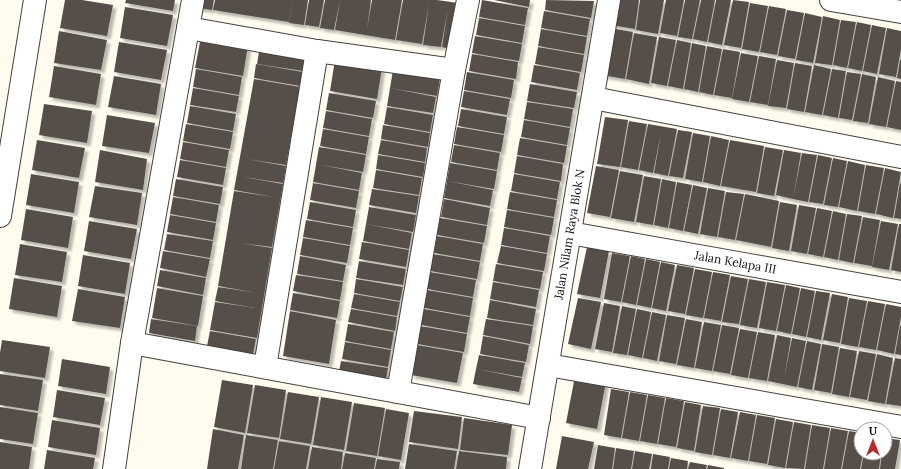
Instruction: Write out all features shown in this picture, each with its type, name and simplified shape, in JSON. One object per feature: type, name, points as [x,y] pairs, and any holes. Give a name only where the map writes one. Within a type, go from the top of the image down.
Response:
[{"type":"street","points":[[0,216],[35,0]]},
{"type":"street","points":[[114,469],[132,343],[193,0]]},
{"type":"street","points":[[398,392],[454,70],[468,0]]},
{"type":"street","name":"Jalan Nilam Raya Blok N","points":[[530,469],[609,0]]},
{"type":"street","points":[[831,0],[901,12]]},
{"type":"street","points":[[188,28],[317,51],[454,70]]},
{"type":"street","points":[[265,367],[317,51]]},
{"type":"street","points":[[593,98],[901,157]]},
{"type":"street","name":"Jalan Kelapa III","points":[[570,232],[901,292]]},
{"type":"street","points":[[132,343],[539,418]]},
{"type":"street","points":[[548,366],[901,427]]},
{"type":"building","points":[[65,0],[82,0],[113,5],[107,36],[60,28]]},
{"type":"building","points":[[126,0],[175,0],[173,11],[125,3]]},
{"type":"building","points":[[199,0],[214,0],[212,10],[198,8]]},
{"type":"building","points":[[215,0],[293,0],[289,22],[213,10]]},
{"type":"building","points":[[293,0],[308,0],[304,25],[289,23]]},
{"type":"building","points":[[309,0],[324,0],[319,27],[305,25]]},
{"type":"building","points":[[325,0],[340,0],[334,30],[320,28]]},
{"type":"building","points":[[340,0],[371,0],[367,29],[372,0],[402,0],[395,40],[335,30]]},
{"type":"building","points":[[403,0],[437,0],[458,3],[450,49],[442,47],[448,8],[441,47],[423,45],[429,4],[422,44],[396,40]]},
{"type":"building","points":[[482,0],[528,8],[525,25],[479,17]]},
{"type":"building","points":[[494,0],[530,0],[529,7]]},
{"type":"building","points":[[546,0],[594,1],[591,18],[545,10]]},
{"type":"building","points":[[616,0],[639,0],[635,29],[611,25]]},
{"type":"building","points":[[640,0],[664,0],[658,34],[636,30]]},
{"type":"building","points":[[666,0],[684,0],[677,36],[660,33]]},
{"type":"building","points":[[685,0],[700,0],[692,39],[678,37]]},
{"type":"building","points":[[701,0],[715,0],[707,42],[693,39]]},
{"type":"building","points":[[716,0],[731,0],[722,45],[708,42]]},
{"type":"building","points":[[733,0],[749,2],[741,48],[724,45]]},
{"type":"building","points":[[750,3],[768,6],[759,52],[742,49]]},
{"type":"building","points":[[769,6],[786,9],[777,55],[760,52]]},
{"type":"building","points":[[125,7],[173,15],[167,46],[120,38]]},
{"type":"building","points":[[787,10],[804,13],[795,59],[778,56]]},
{"type":"building","points":[[544,11],[590,19],[587,36],[541,28]]},
{"type":"building","points":[[805,13],[822,17],[813,63],[796,60]]},
{"type":"building","points":[[823,16],[840,20],[832,65],[815,63]]},
{"type":"building","points":[[479,18],[525,26],[522,43],[476,35]]},
{"type":"building","points":[[841,20],[856,22],[847,68],[833,65]]},
{"type":"building","points":[[857,22],[871,25],[862,71],[848,68]]},
{"type":"building","points":[[872,25],[886,28],[877,74],[863,71]]},
{"type":"building","points":[[610,28],[633,32],[625,79],[602,75]]},
{"type":"building","points":[[887,28],[901,31],[901,49],[896,77],[879,74]]},
{"type":"building","points":[[541,29],[587,37],[584,54],[538,46]]},
{"type":"building","points":[[59,31],[107,40],[101,70],[54,63]]},
{"type":"building","points":[[634,33],[657,37],[649,84],[626,79]]},
{"type":"building","points":[[475,36],[522,44],[519,61],[472,53]]},
{"type":"building","points":[[201,37],[248,45],[243,76],[195,68]]},
{"type":"building","points":[[659,37],[676,40],[667,86],[651,83]]},
{"type":"building","points":[[677,40],[691,43],[683,89],[668,86]]},
{"type":"building","points":[[119,42],[167,50],[161,80],[114,72]]},
{"type":"building","points":[[692,43],[706,46],[698,92],[684,89]]},
{"type":"building","points":[[260,46],[306,54],[303,71],[257,64]]},
{"type":"building","points":[[707,46],[722,49],[713,95],[699,92]]},
{"type":"building","points":[[538,47],[584,55],[581,72],[535,64]]},
{"type":"building","points":[[723,49],[740,52],[732,98],[714,95]]},
{"type":"building","points":[[741,53],[758,56],[749,102],[732,99]]},
{"type":"building","points":[[472,54],[518,62],[516,79],[469,71]]},
{"type":"building","points":[[759,56],[776,59],[768,105],[750,102]]},
{"type":"building","points":[[335,60],[382,68],[377,99],[330,91]]},
{"type":"building","points":[[777,60],[794,63],[786,108],[768,106]]},
{"type":"building","points":[[901,60],[901,79],[897,78]]},
{"type":"building","points":[[795,63],[812,66],[804,112],[787,109]]},
{"type":"building","points":[[256,64],[303,72],[300,86],[254,78]]},
{"type":"building","points":[[534,65],[580,73],[577,90],[531,82]]},
{"type":"building","points":[[814,65],[831,69],[822,115],[805,112]]},
{"type":"building","points":[[54,66],[101,74],[96,105],[49,97]]},
{"type":"building","points":[[196,69],[242,77],[239,95],[193,87]]},
{"type":"building","points":[[832,69],[846,71],[838,118],[823,115]]},
{"type":"building","points":[[393,70],[440,78],[437,96],[390,88]]},
{"type":"building","points":[[467,72],[514,80],[511,98],[464,90]]},
{"type":"building","points":[[847,72],[861,74],[852,120],[839,118]]},
{"type":"building","points":[[862,74],[876,77],[868,123],[853,121]]},
{"type":"building","points":[[114,76],[161,84],[156,115],[108,107]]},
{"type":"building","points":[[878,77],[895,81],[886,127],[869,124]]},
{"type":"building","points":[[254,79],[300,87],[286,165],[246,159],[286,166],[283,183],[243,177],[283,184],[272,247],[240,243],[272,248],[257,338],[210,330],[215,302],[255,308],[215,301],[218,287],[258,293],[218,286],[234,191],[274,197],[234,190]]},
{"type":"building","points":[[896,81],[901,82],[901,130],[887,127]]},
{"type":"building","points":[[530,84],[577,92],[574,108],[527,101]]},
{"type":"building","points":[[193,88],[239,96],[236,112],[190,105]]},
{"type":"building","points":[[390,88],[436,97],[433,113],[387,106]]},
{"type":"building","points":[[464,91],[510,99],[507,115],[461,107]]},
{"type":"building","points":[[329,93],[376,101],[373,118],[326,110]]},
{"type":"building","points":[[527,102],[573,109],[570,127],[524,119]]},
{"type":"building","points":[[44,104],[92,111],[87,143],[39,135]]},
{"type":"building","points":[[190,106],[236,114],[233,131],[187,123]]},
{"type":"building","points":[[387,107],[433,115],[430,132],[384,124]]},
{"type":"building","points":[[461,109],[507,117],[504,134],[458,126]]},
{"type":"building","points":[[326,111],[372,119],[369,136],[323,128]]},
{"type":"building","points":[[107,115],[155,123],[149,153],[102,146]]},
{"type":"building","points":[[605,117],[628,120],[620,167],[597,164]]},
{"type":"building","points":[[524,120],[570,128],[567,145],[521,137]]},
{"type":"building","points":[[629,121],[647,124],[638,170],[621,167]]},
{"type":"building","points":[[186,124],[233,132],[230,149],[183,141]]},
{"type":"building","points":[[648,124],[677,129],[668,176],[654,173],[661,133],[653,173],[639,170]]},
{"type":"building","points":[[383,125],[430,133],[428,147],[381,139]]},
{"type":"building","points":[[457,127],[504,135],[501,152],[454,144]]},
{"type":"building","points":[[323,129],[369,137],[366,154],[320,146]]},
{"type":"building","points":[[678,130],[692,132],[683,178],[669,176]]},
{"type":"building","points":[[693,133],[710,136],[702,182],[685,179]]},
{"type":"building","points":[[711,136],[729,140],[720,186],[703,182]]},
{"type":"building","points":[[520,138],[567,146],[564,163],[517,155]]},
{"type":"building","points":[[37,140],[85,148],[79,178],[32,170]]},
{"type":"building","points":[[381,140],[427,148],[425,162],[378,154]]},
{"type":"building","points":[[730,140],[764,146],[756,192],[721,186]]},
{"type":"building","points":[[183,142],[229,150],[226,167],[180,159]]},
{"type":"building","points":[[454,145],[500,153],[497,170],[451,162]]},
{"type":"building","points":[[319,147],[366,155],[363,172],[321,165],[362,173],[359,190],[313,182]]},
{"type":"building","points":[[765,147],[783,150],[774,196],[757,193]]},
{"type":"building","points":[[100,150],[147,159],[143,190],[95,182]]},
{"type":"building","points":[[784,150],[801,153],[793,199],[776,195]]},
{"type":"building","points":[[802,153],[817,155],[808,202],[793,199]]},
{"type":"building","points":[[378,155],[425,163],[423,177],[376,169]]},
{"type":"building","points":[[818,155],[832,158],[823,204],[809,202]]},
{"type":"building","points":[[517,156],[563,164],[561,181],[514,173]]},
{"type":"building","points":[[833,158],[847,161],[838,207],[824,205]]},
{"type":"building","points":[[180,160],[226,168],[223,185],[177,177]]},
{"type":"building","points":[[848,161],[865,165],[857,211],[839,207]]},
{"type":"building","points":[[450,163],[497,171],[494,189],[447,181]]},
{"type":"building","points":[[866,165],[884,168],[875,214],[858,211]]},
{"type":"building","points":[[596,166],[619,170],[610,217],[587,213]]},
{"type":"building","points":[[885,168],[901,172],[893,218],[876,214]]},
{"type":"building","points":[[376,170],[422,178],[419,195],[373,188]]},
{"type":"building","points":[[620,171],[643,175],[634,222],[611,218]]},
{"type":"building","points":[[31,174],[79,182],[74,213],[26,205]]},
{"type":"building","points":[[514,174],[560,182],[557,199],[511,191]]},
{"type":"building","points":[[644,176],[661,179],[653,225],[636,222]]},
{"type":"building","points":[[176,179],[223,187],[220,204],[173,196]]},
{"type":"building","points":[[662,179],[676,182],[668,228],[654,225]]},
{"type":"building","points":[[447,181],[493,190],[490,206],[444,198]]},
{"type":"building","points":[[677,182],[692,185],[683,231],[669,228]]},
{"type":"building","points":[[313,183],[359,191],[356,208],[310,200]]},
{"type":"building","points":[[900,183],[901,184],[901,219],[894,218]]},
{"type":"building","points":[[693,185],[707,188],[698,234],[684,231]]},
{"type":"building","points":[[95,186],[142,193],[137,225],[89,217]]},
{"type":"building","points":[[708,188],[725,191],[717,237],[700,234]]},
{"type":"building","points":[[372,189],[419,196],[416,213],[369,205]]},
{"type":"building","points":[[510,192],[557,200],[554,217],[507,209]]},
{"type":"building","points":[[726,192],[744,194],[735,240],[718,237]]},
{"type":"building","points":[[745,194],[779,201],[771,247],[736,240]]},
{"type":"building","points":[[173,197],[219,205],[216,222],[170,214]]},
{"type":"building","points":[[444,199],[490,208],[487,225],[441,217]]},
{"type":"building","points":[[310,202],[356,210],[353,227],[307,219]]},
{"type":"building","points":[[780,202],[797,205],[789,251],[772,248]]},
{"type":"building","points":[[799,205],[816,208],[807,254],[791,251]]},
{"type":"building","points":[[369,207],[416,215],[413,232],[366,224]]},
{"type":"building","points":[[817,208],[832,211],[823,257],[808,254]]},
{"type":"building","points":[[26,209],[73,217],[68,248],[21,240]]},
{"type":"building","points":[[507,210],[554,218],[551,235],[504,227]]},
{"type":"building","points":[[833,211],[846,214],[838,260],[824,257]]},
{"type":"building","points":[[847,214],[862,216],[853,263],[839,260]]},
{"type":"building","points":[[170,215],[216,223],[213,240],[167,232]]},
{"type":"building","points":[[863,217],[880,220],[872,266],[854,263]]},
{"type":"building","points":[[440,218],[487,226],[484,243],[437,235]]},
{"type":"building","points":[[306,220],[353,228],[350,245],[303,237]]},
{"type":"building","points":[[89,221],[137,229],[131,259],[84,251]]},
{"type":"building","points":[[881,221],[898,224],[889,270],[872,267]]},
{"type":"building","points":[[366,224],[412,233],[409,249],[363,241]]},
{"type":"building","points":[[899,224],[901,224],[901,272],[891,270]]},
{"type":"building","points":[[504,228],[550,236],[547,253],[501,245]]},
{"type":"building","points":[[167,234],[213,241],[210,258],[164,250]]},
{"type":"building","points":[[437,236],[483,244],[480,261],[434,253]]},
{"type":"building","points":[[303,238],[350,246],[347,263],[300,255]]},
{"type":"building","points":[[362,242],[409,250],[406,267],[359,259]]},
{"type":"building","points":[[20,244],[67,252],[62,282],[15,275]]},
{"type":"building","points":[[501,246],[547,254],[544,271],[497,263]]},
{"type":"building","points":[[587,247],[609,251],[600,298],[577,294]]},
{"type":"building","points":[[163,251],[210,259],[206,277],[160,268]]},
{"type":"building","points":[[612,253],[630,256],[621,302],[604,299]]},
{"type":"building","points":[[433,254],[480,262],[477,279],[430,271]]},
{"type":"building","points":[[83,255],[130,263],[125,294],[78,286]]},
{"type":"building","points":[[300,256],[346,265],[343,281],[297,274]]},
{"type":"building","points":[[631,256],[645,259],[636,305],[622,302]]},
{"type":"building","points":[[646,259],[660,262],[651,308],[637,305]]},
{"type":"building","points":[[359,261],[406,269],[403,285],[356,278]]},
{"type":"building","points":[[661,262],[675,265],[666,311],[652,308]]},
{"type":"building","points":[[496,264],[543,272],[540,289],[493,281]]},
{"type":"building","points":[[677,265],[694,268],[685,314],[668,311]]},
{"type":"building","points":[[695,269],[712,272],[703,318],[686,315]]},
{"type":"building","points":[[160,270],[206,278],[203,295],[157,286]]},
{"type":"building","points":[[430,272],[476,280],[473,297],[427,289]]},
{"type":"building","points":[[713,272],[730,275],[721,321],[704,318]]},
{"type":"building","points":[[296,275],[343,282],[340,300],[293,291]]},
{"type":"building","points":[[731,276],[748,279],[739,324],[722,322]]},
{"type":"building","points":[[14,278],[62,286],[57,317],[9,309]]},
{"type":"building","points":[[356,279],[403,287],[400,301],[354,293]]},
{"type":"building","points":[[749,279],[766,282],[757,328],[740,325]]},
{"type":"building","points":[[493,282],[539,290],[536,307],[490,299]]},
{"type":"building","points":[[767,282],[785,285],[776,331],[759,328]]},
{"type":"building","points":[[786,285],[800,288],[791,334],[777,331]]},
{"type":"building","points":[[157,288],[203,296],[198,326],[152,318]]},
{"type":"building","points":[[801,288],[815,291],[806,337],[792,334]]},
{"type":"building","points":[[78,289],[125,297],[120,328],[72,321]]},
{"type":"building","points":[[427,290],[473,298],[470,316],[424,308]]},
{"type":"building","points":[[816,291],[830,293],[821,340],[807,337]]},
{"type":"building","points":[[293,293],[340,301],[337,318],[290,310]]},
{"type":"building","points":[[354,294],[400,302],[397,316],[351,308]]},
{"type":"building","points":[[832,294],[848,297],[840,343],[823,340]]},
{"type":"building","points":[[578,298],[601,302],[591,349],[568,344]]},
{"type":"building","points":[[849,298],[867,301],[858,347],[841,344]]},
{"type":"building","points":[[490,300],[536,309],[533,325],[487,318]]},
{"type":"building","points":[[868,301],[885,304],[876,350],[859,347]]},
{"type":"building","points":[[604,303],[620,306],[612,352],[595,349]]},
{"type":"building","points":[[886,304],[901,307],[901,317],[894,354],[877,350]]},
{"type":"building","points":[[622,306],[636,309],[627,355],[613,353]]},
{"type":"building","points":[[351,309],[397,317],[395,331],[348,322]]},
{"type":"building","points":[[424,309],[470,317],[467,333],[421,325]]},
{"type":"building","points":[[637,309],[651,312],[642,358],[628,355]]},
{"type":"building","points":[[290,311],[336,320],[329,364],[283,356]]},
{"type":"building","points":[[652,312],[666,315],[657,361],[643,358]]},
{"type":"building","points":[[667,315],[685,318],[676,364],[659,361]]},
{"type":"building","points":[[151,319],[197,326],[195,341],[149,333]]},
{"type":"building","points":[[486,319],[533,326],[530,344],[483,335]]},
{"type":"building","points":[[686,319],[702,322],[694,368],[677,365]]},
{"type":"building","points":[[704,322],[721,325],[712,371],[695,368]]},
{"type":"building","points":[[348,324],[394,332],[391,349],[345,341]]},
{"type":"building","points":[[722,325],[739,328],[730,374],[713,371]]},
{"type":"building","points":[[420,326],[467,334],[464,352],[417,344]]},
{"type":"building","points":[[901,326],[901,355],[895,354]]},
{"type":"building","points":[[740,329],[757,332],[748,378],[731,375]]},
{"type":"building","points":[[210,331],[256,339],[253,354],[207,346]]},
{"type":"building","points":[[758,332],[775,335],[767,381],[749,378]]},
{"type":"building","points":[[777,335],[791,338],[784,379],[792,338],[806,341],[797,387],[768,381]]},
{"type":"building","points":[[483,336],[529,345],[526,362],[480,354]]},
{"type":"building","points":[[2,340],[50,347],[45,378],[0,371]]},
{"type":"building","points":[[807,341],[821,344],[812,390],[798,387]]},
{"type":"building","points":[[345,342],[391,350],[388,367],[342,359]]},
{"type":"building","points":[[822,344],[839,347],[831,393],[814,390]]},
{"type":"building","points":[[417,345],[463,353],[457,383],[411,375]]},
{"type":"building","points":[[840,348],[857,351],[849,397],[832,394]]},
{"type":"building","points":[[859,351],[876,354],[867,400],[850,397]]},
{"type":"building","points":[[877,354],[893,358],[885,404],[868,401]]},
{"type":"building","points":[[479,355],[525,363],[522,377],[476,369]]},
{"type":"building","points":[[895,358],[901,359],[901,406],[886,404]]},
{"type":"building","points":[[62,359],[110,367],[106,394],[58,386]]},
{"type":"building","points":[[341,361],[388,368],[385,386],[338,377]]},
{"type":"building","points":[[476,369],[522,378],[519,392],[473,384]]},
{"type":"building","points":[[0,374],[43,380],[38,411],[0,405]]},
{"type":"building","points":[[575,376],[606,382],[597,429],[566,423]]},
{"type":"building","points":[[222,380],[253,385],[245,433],[214,427]]},
{"type":"building","points":[[255,385],[286,390],[279,438],[247,433]]},
{"type":"building","points":[[611,389],[629,392],[621,438],[604,435]]},
{"type":"building","points":[[57,390],[105,398],[100,425],[53,417]]},
{"type":"building","points":[[288,392],[319,397],[311,444],[280,439]]},
{"type":"building","points":[[630,392],[647,395],[639,441],[622,438]]},
{"type":"building","points":[[648,395],[665,398],[657,444],[640,441]]},
{"type":"building","points":[[321,397],[352,402],[344,450],[313,445]]},
{"type":"building","points":[[666,398],[684,401],[676,447],[658,444]]},
{"type":"building","points":[[685,402],[701,405],[694,451],[677,448]]},
{"type":"building","points":[[354,403],[385,408],[377,456],[346,451]]},
{"type":"building","points":[[703,406],[720,408],[712,455],[695,452]]},
{"type":"building","points":[[0,407],[38,413],[33,444],[0,439]]},
{"type":"building","points":[[386,409],[409,413],[401,460],[378,456]]},
{"type":"building","points":[[721,409],[738,412],[730,458],[713,455]]},
{"type":"building","points":[[414,411],[462,417],[458,449],[409,442]]},
{"type":"building","points":[[740,412],[756,415],[748,461],[731,458]]},
{"type":"building","points":[[757,415],[775,418],[767,464],[749,461]]},
{"type":"building","points":[[464,418],[512,425],[508,455],[460,450]]},
{"type":"building","points":[[776,419],[793,422],[785,468],[768,465]]},
{"type":"building","points":[[52,420],[100,428],[96,455],[48,447]]},
{"type":"building","points":[[794,422],[811,425],[804,469],[786,468]]},
{"type":"building","points":[[812,425],[830,428],[823,469],[805,469]]},
{"type":"building","points":[[831,428],[848,431],[841,469],[824,469]]},
{"type":"building","points":[[213,429],[244,435],[238,469],[207,469]]},
{"type":"building","points":[[849,431],[853,432],[853,461],[862,461],[860,469],[842,469]]},
{"type":"building","points":[[246,435],[278,440],[273,469],[241,469]]},
{"type":"building","points":[[562,436],[594,442],[588,469],[556,469]]},
{"type":"building","points":[[893,439],[900,440],[895,469],[880,469],[881,461],[893,461]]},
{"type":"building","points":[[279,441],[310,446],[306,469],[274,469]]},
{"type":"building","points":[[0,442],[32,447],[29,469],[0,469]]},
{"type":"building","points":[[409,444],[457,451],[454,469],[405,469]]},
{"type":"building","points":[[598,445],[615,448],[612,469],[594,469]]},
{"type":"building","points":[[312,447],[343,452],[341,469],[308,469]]},
{"type":"building","points":[[616,448],[634,451],[631,469],[613,469]]},
{"type":"building","points":[[47,450],[95,458],[93,469],[44,469]]},
{"type":"building","points":[[459,451],[507,457],[506,469],[456,469]]},
{"type":"building","points":[[635,451],[652,454],[649,469],[632,469]]},
{"type":"building","points":[[345,453],[376,458],[374,469],[342,469]]},
{"type":"building","points":[[653,454],[670,457],[668,469],[651,469]]},
{"type":"building","points":[[671,458],[688,461],[687,469],[669,469]]},
{"type":"building","points":[[377,459],[400,462],[399,469],[375,469]]},
{"type":"building","points":[[862,461],[880,461],[879,469],[861,469]]},
{"type":"building","points":[[690,462],[707,465],[706,469],[688,469]]},
{"type":"building","points":[[708,465],[724,468],[724,469],[707,469]]}]
